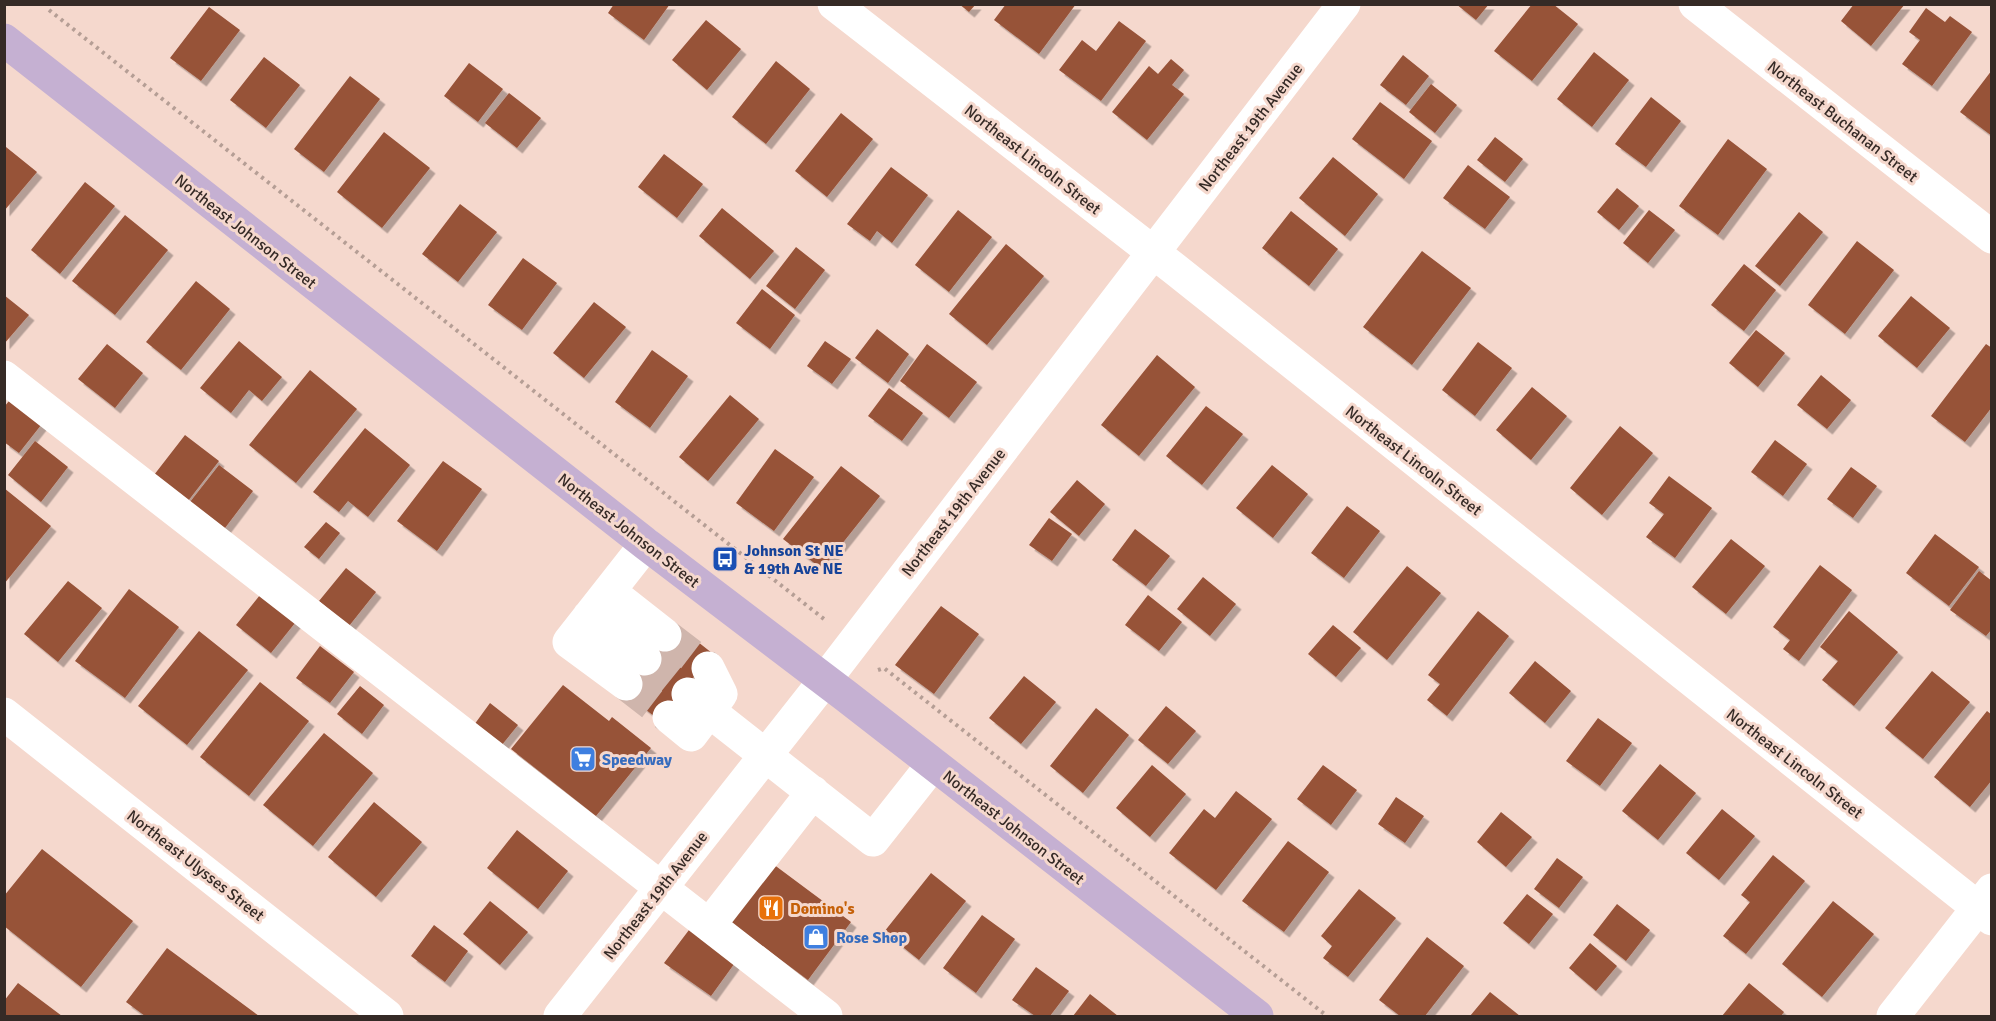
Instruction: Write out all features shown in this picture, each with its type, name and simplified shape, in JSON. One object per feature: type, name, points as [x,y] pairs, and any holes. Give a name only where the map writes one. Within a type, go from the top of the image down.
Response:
[{"type":"main road","name":"Northeast Johnson Street","points":[[4,40],[646,544],[825,680],[1257,1017]]},
{"type":"street","name":"Northeast Lincoln Street","points":[[834,4],[1987,905]]},
{"type":"street","name":"Northeast 19th Avenue","points":[[560,1017],[825,680],[1344,4]]},
{"type":"street","name":"Northeast Buchanan Street","points":[[1695,4],[1992,237]]},
{"type":"street","points":[[4,377],[710,924],[826,1017]]},
{"type":"street","points":[[645,659],[599,604],[646,544]]},
{"type":"street","points":[[708,668],[721,694],[689,707],[766,755],[873,840],[933,764]]},
{"type":"street","name":"Northeast Ulysses Street","points":[[4,714],[387,1017]]},
{"type":"street","points":[[710,924],[813,792]]},
{"type":"street","points":[[1893,1017],[1987,905]]},
{"type":"path","points":[[49,10],[825,619],[823,627]]},
{"type":"path","points":[[875,670],[884,668],[1327,1017]]},
{"type":"building","points":[[614,4],[670,4],[644,40],[608,13]]},
{"type":"building","points":[[959,4],[976,4],[969,12]]},
{"type":"building","points":[[1006,4],[1076,4],[1039,54],[994,20]]},
{"type":"building","points":[[1456,4],[1489,4],[1476,20]]},
{"type":"building","points":[[1532,4],[1553,4],[1578,24],[1532,81],[1494,51]]},
{"type":"building","points":[[1854,4],[1905,4],[1871,46],[1841,21]]},
{"type":"building","points":[[209,7],[240,30],[201,81],[170,58]]},
{"type":"building","points":[[1926,8],[1945,22],[1950,16],[1972,32],[1932,86],[1902,64],[1920,40],[1909,32]]},
{"type":"building","points":[[706,20],[741,49],[707,90],[672,60]]},
{"type":"building","points":[[1119,21],[1146,41],[1101,101],[1059,70],[1082,40],[1096,51]]},
{"type":"building","points":[[1594,52],[1629,80],[1592,127],[1557,99]]},
{"type":"building","points":[[1403,55],[1429,76],[1406,105],[1380,85]]},
{"type":"building","points":[[264,57],[300,85],[266,128],[230,100]]},
{"type":"building","points":[[1171,59],[1184,70],[1172,85],[1184,94],[1147,140],[1112,112],[1149,66],[1158,74]]},
{"type":"building","points":[[776,61],[810,89],[766,144],[732,117]]},
{"type":"building","points":[[469,63],[503,89],[478,122],[444,96]]},
{"type":"building","points":[[1992,70],[1992,136],[1960,112]]},
{"type":"building","points":[[350,76],[380,99],[324,172],[294,149]]},
{"type":"building","points":[[1431,84],[1457,105],[1435,133],[1409,112]]},
{"type":"building","points":[[509,93],[541,118],[517,148],[485,123]]},
{"type":"building","points":[[1651,97],[1681,121],[1646,167],[1615,144]]},
{"type":"building","points":[[1380,102],[1432,141],[1404,179],[1352,139]]},
{"type":"building","points":[[841,113],[873,139],[827,197],[795,171]]},
{"type":"building","points":[[384,132],[430,168],[382,228],[337,192]]},
{"type":"building","points":[[1495,137],[1523,159],[1505,182],[1477,160]]},
{"type":"building","points":[[1728,139],[1767,169],[1718,235],[1679,206]]},
{"type":"building","points":[[6,147],[37,172],[4,211],[4,150]]},
{"type":"building","points":[[664,154],[703,184],[677,218],[638,187]]},
{"type":"building","points":[[1333,157],[1378,194],[1345,236],[1299,198]]},
{"type":"building","points":[[1468,165],[1510,197],[1485,229],[1443,198]]},
{"type":"building","points":[[891,167],[928,195],[892,243],[877,231],[870,241],[847,224]]},
{"type":"building","points":[[85,182],[115,206],[60,274],[31,250]]},
{"type":"building","points":[[1617,188],[1639,206],[1619,230],[1597,212]]},
{"type":"building","points":[[460,204],[497,232],[458,282],[422,254]]},
{"type":"building","points":[[722,208],[774,251],[750,279],[699,236]]},
{"type":"building","points":[[958,210],[992,237],[949,292],[915,265]]},
{"type":"building","points":[[1649,210],[1675,230],[1648,263],[1623,243]]},
{"type":"building","points":[[1291,211],[1338,249],[1309,286],[1262,248]]},
{"type":"building","points":[[1799,212],[1823,232],[1780,286],[1755,266]]},
{"type":"building","points":[[125,215],[168,250],[115,315],[72,281]]},
{"type":"building","points":[[1857,241],[1894,270],[1845,334],[1808,305]]},
{"type":"building","points":[[1006,244],[1044,276],[987,345],[949,314]]},
{"type":"building","points":[[796,247],[825,270],[795,309],[766,286]]},
{"type":"building","points":[[1422,251],[1471,288],[1412,365],[1363,327]]},
{"type":"building","points":[[523,258],[557,283],[522,330],[488,305]]},
{"type":"building","points":[[1744,264],[1776,290],[1744,331],[1711,305]]},
{"type":"building","points":[[196,281],[230,309],[181,370],[146,342]]},
{"type":"building","points":[[762,289],[795,315],[770,349],[736,323]]},
{"type":"building","points":[[4,295],[29,315],[4,344]]},
{"type":"building","points":[[1911,296],[1950,328],[1917,368],[1878,336]]},
{"type":"building","points":[[594,302],[626,327],[584,378],[553,353]]},
{"type":"building","points":[[877,329],[909,354],[888,383],[855,358]]},
{"type":"building","points":[[1756,330],[1785,353],[1758,387],[1729,363]]},
{"type":"building","points":[[239,341],[282,377],[262,401],[249,390],[231,413],[200,388]]},
{"type":"building","points":[[825,341],[851,359],[832,384],[807,366]]},
{"type":"building","points":[[1478,342],[1512,368],[1475,416],[1442,390]]},
{"type":"building","points":[[107,344],[143,373],[115,408],[78,379]]},
{"type":"building","points":[[927,344],[977,382],[949,418],[900,381]]},
{"type":"building","points":[[1986,344],[1992,348],[1992,407],[1965,442],[1931,416]]},
{"type":"building","points":[[652,350],[688,376],[650,428],[615,402]]},
{"type":"building","points":[[1157,355],[1195,387],[1139,456],[1101,425]]},
{"type":"building","points":[[310,370],[357,409],[296,483],[249,445]]},
{"type":"building","points":[[1821,375],[1851,400],[1827,429],[1797,405]]},
{"type":"building","points":[[1532,387],[1567,416],[1531,460],[1496,430]]},
{"type":"building","points":[[889,388],[923,413],[902,441],[868,416]]},
{"type":"building","points":[[14,395],[45,420],[19,453],[4,442],[4,407]]},
{"type":"building","points":[[730,395],[759,419],[708,481],[679,457]]},
{"type":"building","points":[[1206,406],[1243,434],[1202,485],[1166,456]]},
{"type":"building","points":[[1620,426],[1653,453],[1602,515],[1570,488]]},
{"type":"building","points":[[365,428],[410,465],[368,517],[348,501],[339,512],[313,492]]},
{"type":"building","points":[[185,435],[219,461],[188,501],[154,475]]},
{"type":"building","points":[[1775,440],[1807,464],[1783,496],[1751,472]]},
{"type":"building","points":[[35,441],[68,467],[41,502],[8,475]]},
{"type":"building","points":[[775,449],[814,477],[774,531],[736,503]]},
{"type":"building","points":[[443,461],[482,489],[437,551],[397,521]]},
{"type":"building","points":[[219,465],[253,491],[225,528],[190,502]]},
{"type":"building","points":[[1272,465],[1308,494],[1273,538],[1236,508]]},
{"type":"building","points":[[841,466],[880,496],[822,569],[783,539]]},
{"type":"building","points":[[1851,467],[1877,486],[1853,518],[1827,499]]},
{"type":"building","points":[[1669,476],[1712,508],[1675,558],[1646,537],[1664,514],[1649,503]]},
{"type":"building","points":[[1077,480],[1105,504],[1079,536],[1050,512]]},
{"type":"building","points":[[4,488],[51,526],[4,584]]},
{"type":"building","points":[[1347,506],[1380,531],[1344,578],[1311,553]]},
{"type":"building","points":[[1049,518],[1072,534],[1052,561],[1029,545]]},
{"type":"building","points":[[326,522],[340,533],[319,559],[304,547]]},
{"type":"building","points":[[1135,529],[1170,556],[1146,586],[1112,560]]},
{"type":"building","points":[[1935,534],[1979,567],[1949,606],[1906,573]]},
{"type":"building","points":[[1731,539],[1765,566],[1726,614],[1692,587]]},
{"type":"building","points":[[1820,565],[1852,590],[1799,661],[1783,649],[1790,640],[1773,627]]},
{"type":"building","points":[[1407,566],[1441,593],[1387,660],[1353,632]]},
{"type":"building","points":[[346,568],[376,592],[349,626],[319,601]]},
{"type":"building","points":[[1979,571],[1992,581],[1992,629],[1986,636],[1950,610]]},
{"type":"building","points":[[1203,577],[1236,604],[1210,636],[1177,609]]},
{"type":"building","points":[[68,581],[102,608],[58,662],[24,634]]},
{"type":"building","points":[[129,589],[179,627],[125,698],[75,661]]},
{"type":"building","points":[[264,590],[299,618],[271,653],[236,625]]},
{"type":"building","points":[[1148,595],[1182,622],[1159,651],[1125,625]]},
{"type":"building","points":[[941,606],[979,634],[934,694],[895,665]]},
{"type":"building","points":[[1478,611],[1509,636],[1447,716],[1427,700],[1440,684],[1428,675]]},
{"type":"building","points":[[1849,611],[1898,652],[1854,706],[1822,680],[1838,661],[1820,647]]},
{"type":"building","name":"Speedway","points":[[674,623],[717,657],[664,724],[621,690]]},
{"type":"building","points":[[1333,625],[1361,648],[1336,677],[1308,654]]},
{"type":"building","points":[[199,631],[248,670],[187,745],[138,706]]},
{"type":"building","points":[[320,646],[354,672],[330,703],[296,678]]},
{"type":"building","points":[[1535,661],[1571,691],[1545,723],[1509,693]]},
{"type":"building","points":[[1932,671],[1970,702],[1923,759],[1885,728]]},
{"type":"building","points":[[1024,676],[1056,702],[1021,744],[989,718]]},
{"type":"building","points":[[260,682],[309,721],[249,796],[200,757]]},
{"type":"building","name":"Speedway","points":[[563,685],[609,721],[612,717],[651,748],[596,816],[511,749]]},
{"type":"building","points":[[360,686],[384,705],[362,734],[337,714]]},
{"type":"building","points":[[490,703],[518,725],[501,746],[474,725]]},
{"type":"building","points":[[1166,706],[1196,731],[1168,764],[1138,740]]},
{"type":"building","points":[[1096,708],[1129,735],[1083,793],[1050,766]]},
{"type":"building","points":[[1987,711],[1992,715],[1992,780],[1970,807],[1934,777]]},
{"type":"building","points":[[1598,718],[1632,743],[1600,786],[1566,761]]},
{"type":"building","points":[[324,733],[373,773],[313,846],[263,805]]},
{"type":"building","points":[[1660,764],[1696,793],[1658,840],[1622,811]]},
{"type":"building","points":[[1152,765],[1186,794],[1150,837],[1116,808]]},
{"type":"building","points":[[1323,765],[1357,790],[1331,825],[1297,799]]},
{"type":"building","points":[[1236,791],[1272,819],[1216,890],[1169,853],[1204,809],[1215,818]]},
{"type":"building","points":[[1396,797],[1424,816],[1405,843],[1378,824]]},
{"type":"building","points":[[374,802],[422,842],[376,897],[328,857]]},
{"type":"building","points":[[1722,809],[1755,836],[1719,880],[1686,853]]},
{"type":"building","points":[[1501,812],[1532,837],[1506,867],[1477,842]]},
{"type":"building","points":[[517,830],[568,871],[538,909],[487,868]]},
{"type":"building","points":[[1288,841],[1329,872],[1284,932],[1242,901]]},
{"type":"building","points":[[42,849],[133,921],[81,987],[4,926],[4,896]]},
{"type":"building","points":[[1773,855],[1805,881],[1746,954],[1723,936],[1750,902],[1741,895]]},
{"type":"building","points":[[1557,858],[1583,877],[1559,908],[1534,889]]},
{"type":"building","points":[[773,864],[851,922],[808,980],[730,922]]},
{"type":"building","points":[[931,873],[966,901],[919,960],[884,932]]},
{"type":"building","points":[[1359,889],[1396,918],[1348,977],[1323,958],[1332,946],[1321,936]]},
{"type":"building","points":[[1527,894],[1553,914],[1529,944],[1503,923]]},
{"type":"building","points":[[490,901],[528,932],[500,965],[463,934]]},
{"type":"building","points":[[1833,901],[1874,934],[1822,997],[1782,964]]},
{"type":"building","points":[[1617,904],[1650,930],[1626,961],[1593,935]]},
{"type":"building","points":[[982,915],[1015,939],[976,993],[943,968]]},
{"type":"building","points":[[434,925],[468,951],[445,982],[411,956]]},
{"type":"building","points":[[692,926],[737,960],[711,996],[664,963]]},
{"type":"building","points":[[1427,937],[1464,966],[1425,1016],[1400,1016],[1379,1000]]},
{"type":"building","points":[[1590,943],[1617,966],[1596,991],[1569,968]]},
{"type":"building","points":[[167,948],[259,1016],[145,1016],[126,1002]]},
{"type":"building","points":[[1036,967],[1069,991],[1050,1016],[1035,1016],[1012,1000]]},
{"type":"building","points":[[18,983],[62,1016],[4,1016],[4,1001]]},
{"type":"building","points":[[1749,983],[1784,1012],[1781,1016],[1722,1016]]},
{"type":"building","points":[[1490,992],[1520,1016],[1470,1016]]},
{"type":"building","points":[[1090,994],[1118,1016],[1073,1016]]},
{"type":"tunnel","points":[[665,635],[708,668]]},
{"type":"tunnel","points":[[645,659],[688,694]]},
{"type":"tunnel","points":[[626,684],[669,717]]},
{"type":"place","name":"Johnson St NE & 19th Ave NE","points":[[725,559]]},
{"type":"place","name":"Speedway","points":[[583,759]]},
{"type":"place","name":"Domino's","points":[[771,908]]},
{"type":"place","name":"Rose Shop","points":[[816,937]]}]
